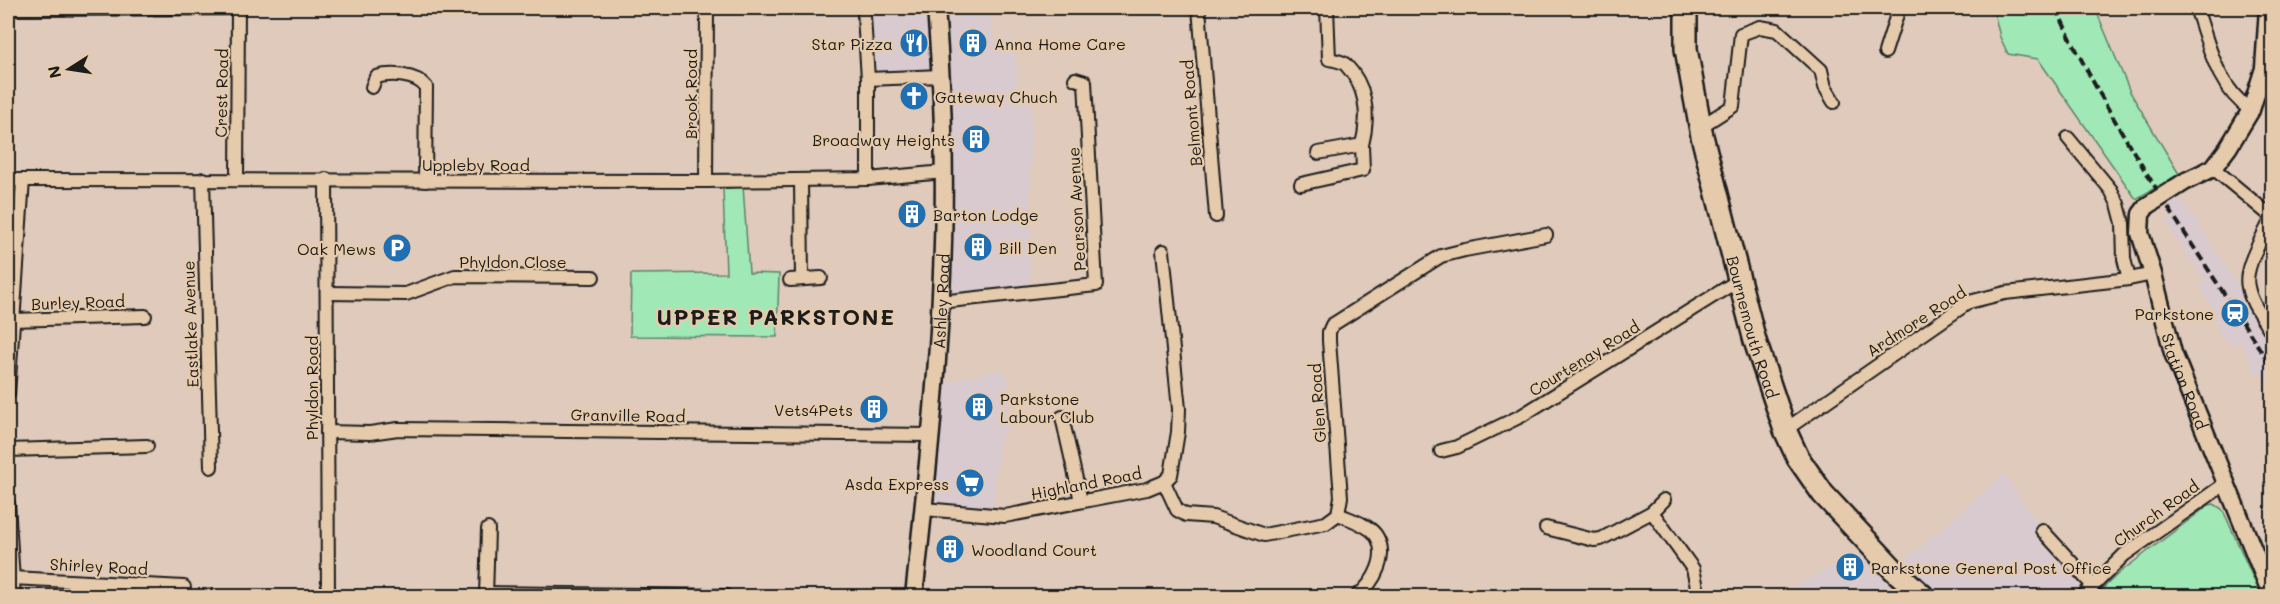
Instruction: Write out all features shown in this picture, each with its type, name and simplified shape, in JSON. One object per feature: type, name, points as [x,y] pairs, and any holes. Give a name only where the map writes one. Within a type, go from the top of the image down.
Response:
[{"type":"highway","name":"Bournemouth Road","points":[[1686,8],[1686,49],[1700,127],[1755,341],[1785,430],[1798,458],[1823,494],[1894,570],[1923,597]]},
{"type":"street","points":[[8,9],[238,8]]},
{"type":"street","name":"Crest Road","points":[[237,179],[238,8]]},
{"type":"street","name":"Brook Road","points":[[706,181],[707,8]]},
{"type":"street","name":"Ashley Road","points":[[914,597],[924,509],[940,302],[944,172],[936,8]]},
{"type":"street","name":"Belmont Road","points":[[1199,8],[1216,216]]},
{"type":"street","points":[[1301,184],[1363,170],[1362,145],[1367,123],[1366,102],[1345,63],[1329,58],[1327,8]]},
{"type":"street","points":[[1885,52],[1899,8]]},
{"type":"street","points":[[2196,8],[2220,75],[2238,101],[2251,110]]},
{"type":"street","points":[[2268,8],[2264,68],[2251,110],[2213,168],[2272,217],[2247,272],[2248,287],[2254,304],[2272,333]]},
{"type":"street","points":[[864,16],[868,79],[868,179]]},
{"type":"street","points":[[1700,127],[1733,106],[1741,34],[1760,27],[1777,30],[1821,70],[1825,87],[1834,102]]},
{"type":"street","points":[[372,87],[376,77],[384,75],[416,78],[426,87],[425,181]]},
{"type":"street","points":[[868,79],[941,76]]},
{"type":"street","name":"Pearson Avenue","points":[[940,302],[1101,286],[1085,80]]},
{"type":"street","points":[[2068,138],[2111,190],[2118,204],[2123,223],[2124,259],[2129,279]]},
{"type":"street","points":[[1318,153],[1362,145]]},
{"type":"street","name":"Station Road","points":[[2213,168],[2186,181],[2147,206],[2140,214],[2140,233],[2173,353],[2272,597]]},
{"type":"street","name":"Uppleby Road","points":[[8,180],[706,181],[868,179],[944,172]]},
{"type":"street","name":"Eastlake Avenue","points":[[203,179],[211,467]]},
{"type":"street","name":"Phyldon Road","points":[[326,179],[328,597]]},
{"type":"street","points":[[8,394],[23,180]]},
{"type":"street","points":[[801,180],[796,280],[821,278]]},
{"type":"street","name":"Glen Road","points":[[1338,514],[1341,497],[1329,341],[1332,325],[1441,256],[1465,249],[1546,235]]},
{"type":"street","name":"Highland Road","points":[[924,509],[1005,516],[1147,489],[1164,482],[1171,475],[1179,409],[1163,251]]},
{"type":"street","name":"Ardmore Road","points":[[1785,430],[1969,302],[2005,293],[2129,279],[2153,274]]},
{"type":"street","name":"Phyldon Close","points":[[327,292],[406,294],[455,276],[593,277]]},
{"type":"street","name":"Courtenay Road","points":[[1441,451],[1457,447],[1521,416],[1739,280]]},
{"type":"street","name":"Burley Road","points":[[12,320],[145,316]]},
{"type":"street","points":[[1062,417],[1081,501]]},
{"type":"street","name":"Granville Road","points":[[327,432],[370,433],[398,429],[930,435]]},
{"type":"street","points":[[8,450],[147,446]]},
{"type":"street","points":[[1164,482],[1177,510],[1186,515],[1212,517],[1264,536],[1326,523],[1338,514],[1367,527],[1376,535],[1380,548],[1380,559],[1377,573],[1357,597]]},
{"type":"street","name":"Church Road","points":[[2083,597],[2124,555],[2225,484]]},
{"type":"street","points":[[1546,528],[1594,540],[1601,539],[1652,512],[1664,500]]},
{"type":"street","points":[[8,503],[14,597]]},
{"type":"street","points":[[1652,512],[1693,569],[1699,597]]},
{"type":"street","points":[[488,529],[486,595],[726,597]]},
{"type":"street","points":[[2042,530],[2093,586]]},
{"type":"street","name":"Shirley Road","points":[[12,578],[184,587]]},
{"type":"shaded area","points":[[864,8],[989,8],[994,40],[1014,38],[1019,100],[1031,99],[1030,292],[940,302],[941,76],[868,79]]},
{"type":"shaded area","points":[[2099,106],[2124,110],[2181,203],[2184,202],[2272,340],[2272,388],[2261,372],[2256,375],[2241,342],[2232,347],[2226,337],[2223,339],[2218,331],[2220,330],[2213,318],[2217,315],[2200,287],[2206,283],[2166,223],[2172,218]]},
{"type":"shaded area","points":[[1003,369],[1009,383],[1007,430],[1000,439],[992,515],[924,509],[934,385]]},
{"type":"shaded area","points":[[2004,474],[2042,530],[2093,586],[2083,596],[1776,596],[1871,544],[1894,570]]},
{"type":"green space","points":[[1993,8],[2095,8],[2130,92],[2179,174],[2136,199],[2038,59],[2008,54],[2000,37]]},
{"type":"green space","points":[[743,186],[749,273],[779,274],[777,337],[630,336],[631,274],[726,273],[723,189]]},
{"type":"green space","points":[[2214,504],[2222,509],[2261,596],[2095,596],[2119,573],[2209,505]]},
{"type":"railway","points":[[2056,8],[2079,55],[2130,146],[2272,368]]},
{"type":"place","name":"Star Pizza","points":[[914,43]]},
{"type":"place","name":"Anna Home Care","points":[[973,43]]},
{"type":"place","name":"Gateway Chuch","points":[[914,96]]},
{"type":"place","name":"Broadway Heights","points":[[976,139]]},
{"type":"place","name":"Barton Lodge","points":[[912,214]]},
{"type":"place","name":"Bill Den","points":[[978,247]]},
{"type":"place","name":"Oak Mews","points":[[397,248]]},
{"type":"place","name":"Parkstone","points":[[2235,313]]},
{"type":"place","name":"Parkstone Labour Club","points":[[979,407]]},
{"type":"place","name":"Vets4Pets","points":[[874,409]]},
{"type":"place","name":"Asda Express","points":[[970,483]]},
{"type":"place","name":"Woodland Court","points":[[950,549]]},
{"type":"place","name":"Parkstone General Post Office","points":[[1850,567]]},
{"type":"district","name":"UPPER PARKSTONE","points":[[776,316]]}]
